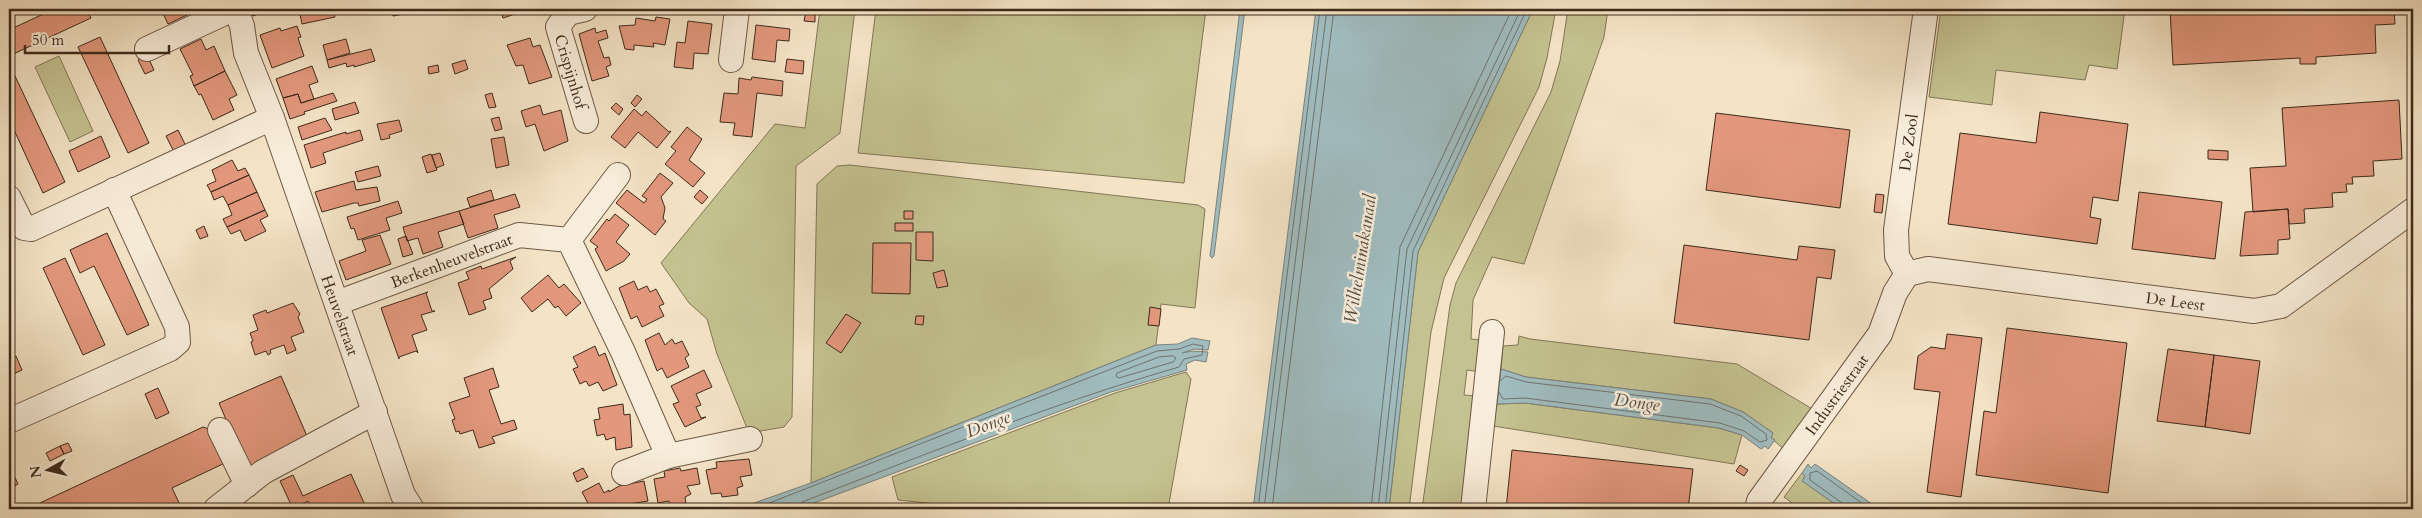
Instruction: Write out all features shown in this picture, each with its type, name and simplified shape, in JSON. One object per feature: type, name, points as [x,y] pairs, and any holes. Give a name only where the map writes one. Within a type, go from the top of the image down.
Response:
[{"type":"street","points":[[148,49],[234,9]]},
{"type":"street","name":"Heuvelstraat","points":[[234,9],[242,26],[246,53],[272,118],[403,495],[412,509]]},
{"type":"street","name":"Crispijnhof","points":[[585,9],[568,13],[558,27],[586,121]]},
{"type":"street","points":[[731,60],[737,9]]},
{"type":"street","name":"De Zool","points":[[1907,274],[1896,256],[1896,230],[1926,9]]},
{"type":"street","points":[[9,198],[24,228],[31,228],[272,118]]},
{"type":"street","points":[[618,175],[569,240],[623,352],[668,456]]},
{"type":"street","points":[[9,421],[170,349],[178,342],[177,328],[114,190]]},
{"type":"street","name":"De Leest","points":[[1907,274],[1928,270],[2254,311],[2281,306],[2413,210]]},
{"type":"street","name":"Berkenheuvelstraat","points":[[337,303],[519,235],[569,240]]},
{"type":"street","name":"Industriestraat","points":[[1757,509],[1760,501],[1880,334],[1894,292],[1907,274]]},
{"type":"street","points":[[1473,509],[1492,332]]},
{"type":"street","points":[[216,509],[263,472],[375,412]]},
{"type":"street","points":[[220,430],[247,485]]},
{"type":"street","points":[[624,473],[668,456],[750,438]]},
{"type":"shaded area","points":[[820,9],[855,9],[840,133],[796,166],[792,417],[784,427],[749,433],[717,354],[707,319],[689,303],[661,263],[775,124],[805,128]]},
{"type":"shaded area","points":[[876,9],[1206,9],[1184,183],[858,153]]},
{"type":"shaded area","points":[[1533,9],[1556,9],[1547,58],[1539,87],[1444,278],[1431,332],[1409,509],[1389,509],[1418,252]]},
{"type":"shaded area","points":[[1568,9],[1608,9],[1604,37],[1524,264],[1492,257],[1473,300],[1471,339],[1483,340],[1480,372],[1467,370],[1464,395],[1478,396],[1464,509],[1422,509],[1450,305],[1456,283],[1551,92],[1560,61]]},
{"type":"shaded area","points":[[1941,9],[2125,9],[2117,69],[2089,65],[2085,80],[1996,70],[1992,105],[1929,97]]},
{"type":"shaded area","points":[[59,56],[93,131],[70,142],[35,67]]},
{"type":"shaded area","points":[[850,165],[1198,205],[1205,209],[1195,308],[1161,304],[1156,345],[811,483],[817,184],[837,166]]},
{"type":"shaded area","points":[[1519,336],[1530,339],[1737,364],[1814,410],[1786,451],[1771,438],[1773,433],[1743,412],[1711,399],[1526,377],[1501,369],[1503,346],[1518,345]]},
{"type":"shaded area","points":[[1186,372],[1191,379],[1168,509],[984,509],[898,500],[892,477],[1115,393]]},
{"type":"shaded area","points":[[1525,403],[1719,428],[1742,435],[1734,464],[1493,426],[1497,404]]},
{"type":"shaded area","points":[[1802,473],[1805,476],[1803,481],[1842,509],[1800,509],[1784,497]]},
{"type":"water","points":[[1240,9],[1245,9],[1214,256],[1212,258],[1210,256]]},
{"type":"water","name":"Wilhelminakanaal","points":[[1316,9],[1533,9],[1418,252],[1389,509],[1253,509]]},
{"type":"water","name":"Donge","points":[[1192,338],[1210,341],[1208,350],[1194,349],[1182,353],[1193,351],[1208,352],[1206,362],[1195,360],[1186,364],[1187,370],[1111,392],[798,509],[737,509],[811,483],[1156,345],[1178,344]]},
{"type":"water","name":"Donge","points":[[1501,369],[1526,377],[1711,399],[1743,412],[1773,433],[1771,438],[1775,440],[1768,449],[1765,446],[1761,449],[1742,435],[1719,428],[1525,403],[1497,404]]},
{"type":"water","points":[[1808,464],[1811,468],[1815,464],[1879,509],[1842,509],[1802,481],[1805,476],[1802,473]]},
{"type":"building","points":[[54,9],[87,9],[91,18],[9,56],[9,30]]},
{"type":"building","points":[[161,9],[187,9],[189,14],[168,24]]},
{"type":"building","points":[[250,9],[272,9],[253,16]]},
{"type":"building","points":[[299,9],[333,9],[335,17],[302,24]]},
{"type":"building","points":[[403,9],[404,14],[393,16],[392,11]]},
{"type":"building","points":[[500,9],[524,9],[524,11],[503,18]]},
{"type":"building","points":[[2170,9],[2394,9],[2395,24],[2375,25],[2376,53],[2316,57],[2316,64],[2300,64],[2300,58],[2173,65]]},
{"type":"building","points":[[806,11],[815,12],[815,22],[804,21]]},
{"type":"building","points":[[656,17],[670,19],[665,45],[653,43],[654,47],[634,45],[634,50],[625,49],[619,26],[635,25],[636,18],[655,21]]},
{"type":"building","points":[[688,21],[712,24],[708,54],[694,53],[693,69],[674,67],[677,42],[685,43]]},
{"type":"building","points":[[756,25],[790,29],[789,41],[777,40],[775,62],[752,59]]},
{"type":"building","points":[[297,26],[301,37],[298,38],[304,56],[272,68],[260,35],[280,28],[281,31]]},
{"type":"building","points":[[595,28],[596,33],[606,30],[608,38],[598,41],[604,58],[609,57],[611,65],[606,67],[609,76],[592,81],[579,34]]},
{"type":"building","points":[[100,37],[149,143],[128,153],[78,47]]},
{"type":"building","points":[[530,38],[533,47],[540,45],[552,77],[529,84],[523,65],[516,66],[507,45]]},
{"type":"building","points":[[201,39],[206,50],[214,46],[225,71],[194,86],[190,76],[193,75],[180,49]]},
{"type":"building","points":[[346,39],[350,53],[327,60],[323,45]]},
{"type":"building","points":[[371,49],[375,61],[354,67],[354,65],[347,67],[346,63],[329,68],[327,60]]},
{"type":"building","points":[[147,55],[154,70],[145,74],[138,60]]},
{"type":"building","points":[[787,59],[804,61],[803,74],[785,72]]},
{"type":"building","points":[[465,60],[468,69],[455,74],[452,64]]},
{"type":"building","points":[[438,65],[439,72],[429,74],[428,67]]},
{"type":"building","points":[[312,66],[318,82],[309,85],[314,99],[301,103],[298,94],[283,98],[276,79]]},
{"type":"building","points":[[225,71],[237,95],[229,99],[234,110],[213,120],[201,94],[199,95],[194,86]]},
{"type":"building","points":[[15,76],[65,182],[43,193],[9,119],[9,79]]},
{"type":"building","points":[[752,77],[783,81],[782,96],[757,93],[752,137],[733,135],[735,123],[720,122],[724,93],[738,94],[739,78],[751,80]]},
{"type":"building","points":[[333,93],[337,101],[304,112],[305,114],[290,119],[283,98],[298,94],[301,103]]},
{"type":"building","points":[[492,93],[496,107],[489,108],[485,95]]},
{"type":"building","points":[[637,95],[642,99],[635,107],[631,103]]},
{"type":"building","points":[[2399,100],[2402,159],[2373,161],[2374,176],[2352,177],[2353,184],[2346,184],[2347,192],[2332,193],[2333,207],[2304,209],[2305,223],[2289,224],[2288,209],[2253,212],[2250,168],[2286,166],[2282,108]]},
{"type":"building","points":[[355,102],[359,113],[335,120],[332,109]]},
{"type":"building","points":[[616,103],[623,109],[619,115],[611,108]]},
{"type":"building","points":[[540,105],[543,115],[561,110],[568,141],[544,151],[535,124],[526,127],[521,111]]},
{"type":"building","points":[[634,109],[642,116],[646,111],[669,132],[671,131],[657,148],[638,132],[625,148],[611,137]]},
{"type":"building","points":[[2040,112],[2128,124],[2118,201],[2093,197],[2090,217],[2101,219],[2097,244],[1948,224],[1960,133],[2036,143]]},
{"type":"building","points":[[1716,113],[1850,130],[1840,208],[1706,190]]},
{"type":"building","points":[[499,117],[502,129],[495,131],[491,119]]},
{"type":"building","points":[[325,118],[332,130],[302,140],[298,127]]},
{"type":"building","points":[[399,120],[402,131],[389,135],[390,138],[381,140],[377,124]]},
{"type":"building","points":[[687,127],[702,139],[689,160],[705,173],[693,187],[665,164],[676,151],[671,147]]},
{"type":"building","points":[[178,130],[186,146],[174,152],[166,136]]},
{"type":"building","points":[[360,130],[363,140],[323,153],[326,163],[311,168],[304,145],[346,132],[346,134]]},
{"type":"building","points":[[101,136],[110,157],[78,172],[69,151]]},
{"type":"building","points":[[504,137],[509,165],[496,168],[491,139]]},
{"type":"building","points":[[2208,150],[2228,151],[2228,160],[2208,159]]},
{"type":"building","points":[[440,153],[444,165],[436,168],[432,155]]},
{"type":"building","points":[[431,154],[437,170],[427,173],[422,157]]},
{"type":"building","points":[[232,160],[238,171],[245,168],[249,175],[211,192],[207,185],[216,181],[212,170]]},
{"type":"building","points":[[378,166],[381,176],[358,182],[355,172]]},
{"type":"building","points":[[660,173],[673,183],[661,197],[665,208],[663,219],[666,221],[655,235],[616,203],[627,190],[644,203],[647,199],[642,196]]},
{"type":"building","points":[[249,175],[257,192],[228,205],[223,196],[214,200],[211,192]]},
{"type":"building","points":[[354,181],[356,190],[377,187],[380,201],[359,206],[358,203],[354,203],[322,212],[315,192]]},
{"type":"building","points":[[491,190],[494,200],[470,207],[467,198]]},
{"type":"building","points":[[700,190],[708,197],[702,204],[694,197]]},
{"type":"building","points":[[257,192],[265,210],[227,227],[223,219],[232,215],[228,205]]},
{"type":"building","points":[[2139,192],[2222,202],[2215,259],[2132,249]]},
{"type":"building","points":[[515,194],[520,207],[494,215],[498,228],[468,238],[459,211]]},
{"type":"building","points":[[1876,194],[1884,195],[1882,213],[1874,212]]},
{"type":"building","points":[[398,201],[402,213],[386,218],[390,230],[358,240],[354,228],[351,229],[347,217]]},
{"type":"building","points":[[2288,209],[2290,239],[2278,240],[2278,254],[2240,256],[2245,212]]},
{"type":"building","points":[[265,210],[268,216],[260,220],[266,231],[245,241],[240,230],[231,234],[227,227]]},
{"type":"building","points":[[459,211],[464,224],[438,232],[443,247],[423,254],[418,238],[407,241],[403,227]]},
{"type":"building","points":[[904,211],[913,211],[913,219],[904,219]]},
{"type":"building","points":[[615,214],[629,225],[616,242],[630,254],[624,261],[606,271],[595,249],[598,247],[590,241],[607,219],[609,221]]},
{"type":"building","points":[[895,223],[913,223],[913,231],[895,231]]},
{"type":"building","points":[[204,226],[208,236],[200,239],[196,230]]},
{"type":"building","points":[[916,232],[933,232],[933,261],[916,260]]},
{"type":"building","points":[[107,233],[149,325],[127,335],[94,266],[80,273],[70,250]]},
{"type":"building","points":[[380,235],[391,264],[346,280],[339,261],[366,251],[362,240]]},
{"type":"building","points":[[406,236],[413,254],[403,257],[398,239]]},
{"type":"building","points":[[873,243],[911,243],[910,294],[872,293]]},
{"type":"building","points":[[1684,245],[1797,260],[1799,246],[1835,250],[1831,279],[1817,277],[1809,340],[1674,323]]},
{"type":"building","points":[[516,257],[510,261],[513,269],[489,289],[492,298],[483,301],[486,309],[469,315],[458,283],[469,279],[466,272],[481,266],[482,269]]},
{"type":"building","points":[[65,258],[105,345],[83,355],[43,268]]},
{"type":"building","points":[[944,270],[948,286],[937,288],[933,273]]},
{"type":"building","points":[[548,275],[559,288],[564,284],[581,303],[566,316],[558,306],[555,308],[548,299],[532,312],[521,298]]},
{"type":"building","points":[[634,281],[638,290],[647,286],[650,292],[656,289],[664,304],[659,306],[664,316],[642,327],[637,316],[631,319],[619,288]]},
{"type":"building","points":[[428,292],[426,293],[432,311],[435,311],[421,315],[427,330],[412,335],[418,353],[416,351],[399,357],[399,359],[381,308]]},
{"type":"building","points":[[293,303],[300,314],[298,317],[304,332],[291,337],[296,350],[287,354],[284,345],[270,350],[271,353],[268,355],[266,351],[255,355],[250,333],[258,330],[253,315],[266,310],[267,313]]},
{"type":"building","points":[[1150,307],[1161,309],[1159,326],[1148,325]]},
{"type":"building","points":[[846,314],[861,323],[841,353],[826,343]]},
{"type":"building","points":[[916,316],[924,316],[923,325],[915,324]]},
{"type":"building","points":[[2007,328],[2127,343],[2108,493],[1976,475],[1984,411],[1996,413]]},
{"type":"building","points":[[659,333],[665,345],[672,339],[675,344],[682,341],[689,355],[685,358],[689,367],[667,378],[662,368],[657,371],[645,340]]},
{"type":"building","points":[[1947,334],[1982,338],[1961,497],[1927,492],[1940,392],[1914,389],[1918,356],[1931,347],[1945,349]]},
{"type":"building","points":[[595,346],[599,356],[605,353],[617,385],[603,391],[598,382],[589,386],[586,381],[580,384],[573,369],[578,367],[573,357]]},
{"type":"building","points":[[2168,349],[2214,355],[2205,427],[2157,421]]},
{"type":"building","points":[[9,351],[12,358],[16,356],[22,370],[9,376]]},
{"type":"building","points":[[2214,355],[2260,361],[2250,434],[2205,427]]},
{"type":"building","points":[[493,368],[499,387],[489,390],[501,424],[514,420],[517,429],[492,437],[495,443],[479,448],[473,430],[460,434],[459,431],[456,432],[452,420],[455,419],[449,403],[470,396],[464,378]]},
{"type":"building","points":[[704,370],[712,387],[696,394],[701,405],[696,407],[701,418],[706,417],[685,427],[673,404],[679,402],[671,386]]},
{"type":"building","points":[[281,376],[310,443],[248,471],[219,403]]},
{"type":"building","points":[[158,388],[169,413],[156,419],[145,394]]},
{"type":"building","points":[[623,404],[624,415],[630,414],[632,447],[616,450],[615,437],[606,440],[604,434],[597,436],[594,420],[600,419],[598,408]]},
{"type":"building","points":[[203,427],[212,430],[227,462],[172,488],[182,509],[27,509]]},
{"type":"building","points":[[68,443],[72,451],[64,454],[60,446]]},
{"type":"building","points":[[60,446],[64,454],[50,461],[46,453]]},
{"type":"building","points":[[1512,450],[1693,469],[1688,509],[1506,509]]},
{"type":"building","points":[[749,459],[752,475],[740,477],[743,486],[737,488],[738,495],[722,497],[721,493],[711,494],[706,470],[717,468],[716,462]]},
{"type":"building","points":[[9,465],[18,484],[9,489]]},
{"type":"building","points":[[1740,465],[1748,470],[1744,476],[1736,471]]},
{"type":"building","points":[[583,468],[588,477],[577,482],[573,473]]},
{"type":"building","points":[[680,468],[681,471],[697,468],[700,484],[687,486],[691,494],[685,497],[686,504],[670,507],[669,501],[658,503],[654,479],[665,477],[664,471]]},
{"type":"building","points":[[351,474],[365,505],[356,509],[312,509],[308,501],[293,509],[280,481],[293,475],[303,496]]},
{"type":"building","points":[[644,481],[648,501],[623,505],[622,509],[602,509],[600,506],[591,509],[582,492],[599,483],[604,493],[619,486]]}]
